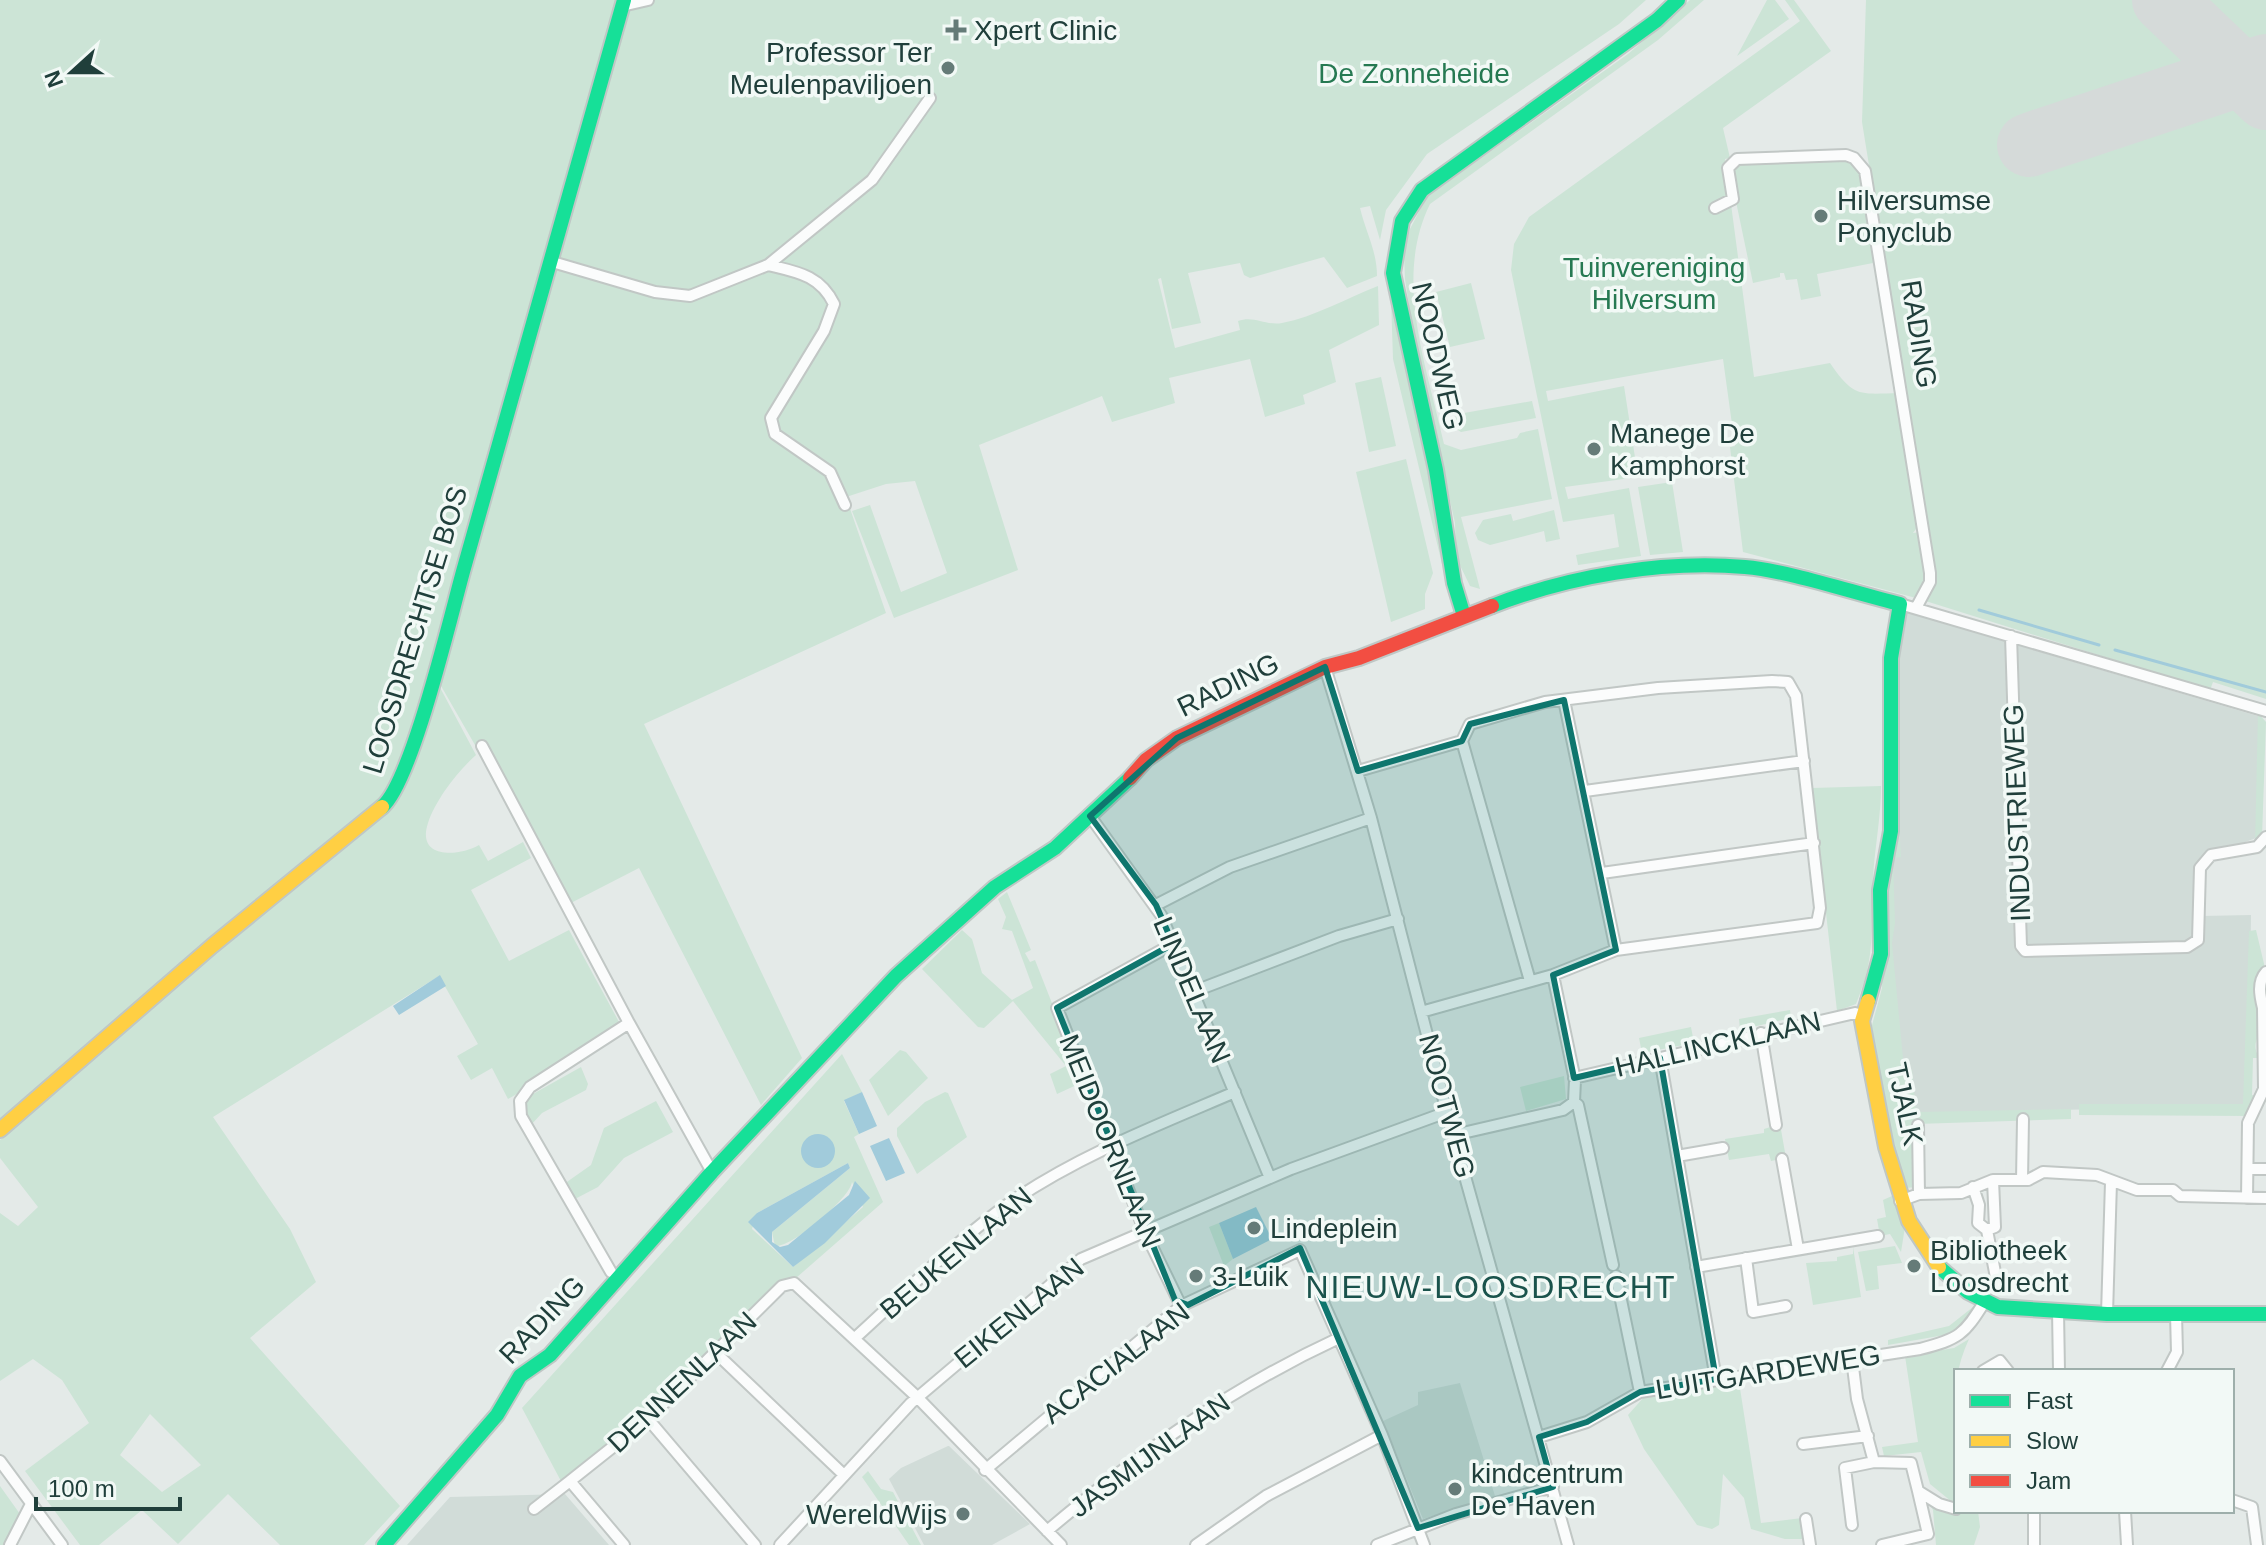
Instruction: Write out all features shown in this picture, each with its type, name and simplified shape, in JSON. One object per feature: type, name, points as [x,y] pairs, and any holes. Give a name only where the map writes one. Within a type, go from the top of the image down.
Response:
[{"type":"street","points":[[623,3],[648,0]]},
{"type":"street","name":"NOODWEG","points":[[1464,616],[1454,583],[1436,470],[1396,298],[1394,260],[1402,221],[1422,190],[1657,20],[1678,0]]},
{"type":"street","name":"LOOSDRECHTSE BOS","points":[[0,1130],[212,946],[390,800],[403,776],[443,643],[623,3]]},
{"type":"street","points":[[549,261],[655,292],[690,296],[768,265],[872,180],[930,98]]},
{"type":"street","name":"RADING","points":[[1715,208],[1733,199],[1728,168],[1737,159],[1846,155],[1854,158],[1865,171],[1930,573],[1930,582],[1916,608]]},
{"type":"street","points":[[768,265],[808,275],[823,286],[834,304],[824,331],[772,411],[771,418],[775,434],[830,472],[845,505]]},
{"type":"street","name":"RADING","points":[[384,1545],[497,1415],[520,1376],[550,1355],[712,1172],[896,976],[995,887],[1055,848],[1161,747],[1325,667],[1359,658],[1538,588],[1641,570],[1748,567],[1916,608],[2266,711]]},
{"type":"street","points":[[1862,1015],[1877,979],[1881,954],[1880,890],[1891,831],[1891,658],[1900,604]]},
{"type":"street","name":"INDUSTRIEWEG","points":[[2011,636],[2021,946],[2025,951],[2187,947],[2198,940],[2200,868],[2211,855],[2265,842]]},
{"type":"street","name":"NOOTWEG","points":[[1325,667],[1358,771],[1447,1112],[1568,1545]]},
{"type":"street","points":[[1421,1012],[1553,975],[1616,950],[1817,923],[1820,908],[1814,843],[1796,696],[1788,682],[1658,688],[1564,700],[1470,724],[1462,741],[1530,981]]},
{"type":"street","points":[[1564,700],[1616,950]]},
{"type":"street","points":[[1358,771],[1462,741]]},
{"type":"street","points":[[482,746],[571,916],[712,1172]]},
{"type":"street","points":[[1585,791],[1804,761]]},
{"type":"street","name":"LINDELAAN","points":[[1090,816],[1156,905],[1195,991],[1270,1178]]},
{"type":"street","points":[[1156,905],[1230,867],[1371,818]]},
{"type":"street","points":[[1602,873],[1814,843]]},
{"type":"street","points":[[1195,991],[1339,936],[1398,919]]},
{"type":"street","name":"MEIDOORNLAAN","points":[[1173,944],[1057,1008],[1145,1232],[1181,1306]]},
{"type":"street","points":[[2247,1198],[2248,1123],[2264,1089],[2263,1008],[2259,996],[2261,977],[2266,972]]},
{"type":"street","points":[[1553,975],[1574,1078],[1574,1102],[1578,1105],[1640,1392]]},
{"type":"street","name":"HALLINCKLAAN","points":[[1574,1078],[1761,1033],[1855,1013],[1862,1015]]},
{"type":"street","name":"TJALK","points":[[1862,1015],[1886,1147],[1901,1201],[1918,1238],[1940,1268],[1968,1292],[1998,1307],[2107,1314],[2266,1314]]},
{"type":"street","name":"RADING","points":[[611,1272],[519,1107],[530,1087],[629,1023]]},
{"type":"street","points":[[1761,1033],[1776,1125]]},
{"type":"street","points":[[1660,1058],[1716,1379]]},
{"type":"street","name":"BEUKENLAAN","points":[[855,1338],[957,1245],[1009,1203],[1112,1144],[1235,1092]]},
{"type":"street","points":[[1454,1135],[1563,1110],[1574,1102]]},
{"type":"street","name":"EIKENLAAN","points":[[780,1545],[917,1397],[1081,1259],[1270,1178],[1447,1112]]},
{"type":"street","points":[[2253,1114],[2266,1114]]},
{"type":"street","points":[[2022,1180],[2023,1119]]},
{"type":"street","points":[[1918,1125],[1919,1194]]},
{"type":"street","points":[[1677,1156],[1723,1148]]},
{"type":"street","points":[[1782,1159],[1798,1249]]},
{"type":"street","points":[[2248,1169],[2266,1169]]},
{"type":"street","points":[[1901,1201],[1919,1194],[1961,1193],[1993,1180],[2022,1180],[2043,1172],[2097,1175],[2111,1182],[2126,1183],[2137,1190],[2173,1190],[2180,1196],[2266,1198]]},
{"type":"street","points":[[1987,1230],[1995,1227],[1993,1180]]},
{"type":"street","points":[[2107,1314],[2111,1182]]},
{"type":"street","points":[[1973,1187],[1979,1205],[1978,1223],[1987,1230],[1997,1283]]},
{"type":"street","points":[[1696,1267],[1878,1236]]},
{"type":"street","name":"ACACIALAAN","points":[[985,1470],[1181,1306],[1300,1250],[1339,1338]]},
{"type":"street","points":[[1746,1258],[1753,1312],[1786,1306]]},
{"type":"street","name":"DENNENLAAN","points":[[534,1509],[648,1419],[717,1354],[782,1286],[794,1283],[855,1338]]},
{"type":"street","name":"LUITGARDEWEG","points":[[1539,1437],[1587,1422],[1640,1392],[1852,1359],[1956,1339],[1967,1330],[1985,1301]]},
{"type":"street","points":[[2058,1311],[2059,1369]]},
{"type":"street","points":[[2168,1369],[2177,1352],[2176,1314]]},
{"type":"street","points":[[855,1338],[1061,1545]]},
{"type":"street","points":[[1339,1338],[1382,1435],[1424,1545]]},
{"type":"street","name":"JASMIJNLAAN","points":[[1047,1531],[1173,1430],[1233,1394],[1339,1338]]},
{"type":"street","points":[[717,1354],[844,1475]]},
{"type":"street","points":[[1852,1359],[1857,1399],[1874,1462]]},
{"type":"street","points":[[1986,1369],[2000,1361],[2006,1369]]},
{"type":"street","points":[[648,1419],[755,1545]]},
{"type":"street","points":[[1196,1545],[1266,1496],[1382,1435]]},
{"type":"street","points":[[1803,1444],[1868,1436]]},
{"type":"street","points":[[0,1461],[30,1506],[62,1545]]},
{"type":"street","points":[[1852,1525],[1845,1468],[1874,1462],[1911,1463],[1928,1534],[1882,1545]]},
{"type":"street","points":[[570,1481],[624,1545]]},
{"type":"street","points":[[1377,1545],[1418,1528],[1553,1487]]},
{"type":"street","points":[[1918,1491],[1939,1504],[1954,1508]]},
{"type":"street","points":[[2234,1501],[2252,1507],[2257,1545]]},
{"type":"street","points":[[10,1545],[30,1506]]},
{"type":"street","points":[[2034,1513],[2034,1545]]},
{"type":"street","points":[[2125,1513],[2127,1545]]},
{"type":"street","points":[[1806,1519],[1810,1545]]},
{"type":"highlighted area","points":[[1325,667],[1358,771],[1462,741],[1470,724],[1564,700],[1616,950],[1553,975],[1574,1078],[1660,1058],[1716,1379],[1640,1392],[1587,1422],[1539,1437],[1553,1487],[1418,1528],[1300,1248],[1188,1305],[1175,1300],[1057,1008],[1173,944],[1156,905],[1090,816],[1177,738]]},
{"type":"shaded area","points":[[1902,611],[2261,717],[2256,838],[2200,859],[2202,916],[2251,915],[2248,1106],[1913,1113],[1893,1016],[1889,883]]},
{"type":"shaded area","points":[[1460,1383],[1495,1496],[1423,1519],[1383,1421],[1418,1405],[1418,1392]]},
{"type":"shaded area","points":[[949,1446],[1030,1524],[992,1545],[924,1545],[889,1479],[901,1468]]},
{"type":"shaded area","points":[[565,1494],[609,1545],[407,1545],[450,1497]]},
{"type":"green space","name":"De Zonneheide","points":[[0,0],[1646,0],[1619,24],[1427,154],[1386,210],[1380,240],[1370,206],[1360,208],[1373,250],[1377,276],[1347,288],[1324,257],[1250,278],[1244,275],[1240,263],[1188,273],[1201,323],[1172,329],[1161,278],[1158,279],[1175,348],[1240,330],[1238,321],[1244,319],[1276,324],[1294,320],[1378,286],[1379,325],[1329,350],[1336,382],[1303,395],[1305,404],[1265,417],[1250,359],[1169,378],[1175,403],[1112,422],[1102,396],[979,445],[1018,570],[894,618],[852,511],[870,505],[901,592],[947,573],[915,481],[886,484],[846,497],[886,613],[644,724],[802,1058],[761,1105],[639,868],[567,905],[433,672],[399,774],[385,797],[0,1124]]},
{"type":"green space","points":[[1690,0],[1704,0],[1658,40],[1430,204],[1419,233],[1414,262],[1417,323],[1444,444],[1461,450],[1517,438],[1520,433],[1538,429],[1552,499],[1461,517],[1480,589],[1470,586],[1456,557],[1455,523],[1414,338],[1404,254],[1410,229],[1426,198],[1628,54]]},
{"type":"green space","points":[[1767,0],[1775,0],[1789,19],[1737,56]]},
{"type":"green space","name":"Tuinvereniging Hilversum","points":[[1785,0],[1794,0],[1831,51],[1723,128],[1730,158],[1725,159],[1754,377],[1830,363],[1845,383],[1859,392],[1900,393],[1919,525],[1913,533],[1928,531],[1862,122],[1866,0],[2266,0],[2266,699],[2213,682],[2210,690],[1916,598],[1743,552],[1730,447],[1735,446],[1723,359],[1546,391],[1548,401],[1624,386],[1638,477],[1565,487],[1568,499],[1629,488],[1641,556],[1578,565],[1576,555],[1619,547],[1614,514],[1563,522],[1511,270],[1514,244],[1529,217],[1800,21]]},
{"type":"green space","points":[[1847,159],[1862,176],[1867,190],[1878,262],[1817,274],[1821,296],[1801,300],[1797,279],[1786,280],[1784,273],[1780,273],[1780,277],[1753,283],[1734,192],[1732,165],[1739,162]]},
{"type":"green space","points":[[1471,283],[1485,339],[1450,347],[1436,292]]},
{"type":"green space","points":[[1391,299],[1442,535],[1442,564],[1393,359]]},
{"type":"green space","points":[[1381,377],[1396,446],[1369,452],[1355,383]]},
{"type":"green space","points":[[1532,401],[1536,418],[1461,432],[1452,426],[1456,416],[1464,413]]},
{"type":"green space","points":[[1406,459],[1433,573],[1425,594],[1425,609],[1391,622],[1356,472]]},
{"type":"green space","points":[[1672,482],[1683,552],[1650,555],[1638,487]]},
{"type":"green space","points":[[1554,510],[1560,539],[1546,542],[1544,531],[1490,545],[1478,540],[1475,533],[1483,520],[1511,514],[1513,521]]},
{"type":"green space","points":[[436,680],[476,755],[436,804],[428,823],[428,843],[433,849],[450,853],[479,845],[488,861],[523,842],[531,858],[471,890],[509,961],[569,930],[625,1033],[508,1099],[492,1068],[471,1080],[457,1056],[478,1044],[439,976],[213,1117],[290,1229],[316,1282],[250,1338],[400,1506],[364,1545],[280,1545],[228,1494],[178,1544],[142,1510],[99,1545],[80,1545],[25,1471],[89,1423],[62,1380],[33,1359],[0,1381],[0,1213],[18,1226],[38,1207],[0,1158],[0,1140],[149,1009],[394,804]],"holes":[[[150,1414],[201,1465],[162,1492],[120,1455]]]},
{"type":"green space","points":[[2258,713],[2266,722],[2262,837],[2255,844]]},
{"type":"green space","points":[[1881,786],[1870,955],[1856,1004],[1837,1011],[1812,788]]},
{"type":"green space","points":[[1898,806],[1901,857],[1893,858],[1895,923],[1892,943],[1904,1069],[1912,1070],[1916,1112],[2071,1109],[2071,1119],[1916,1124],[1916,1187],[1906,1188],[1894,1150],[1871,1029],[1882,988],[1884,894]]},
{"type":"green space","points":[[1007,892],[1031,950],[1025,953],[1030,962],[1035,960],[1083,1082],[1057,1094],[1050,1074],[1066,1066],[1013,1001],[984,1028],[978,1027],[922,969],[962,930],[972,939],[982,973],[1012,1000],[1033,988],[1012,931],[1002,929],[1006,917],[998,899]]},
{"type":"green space","points":[[2256,930],[2265,968],[2257,987],[2262,1022],[2256,1043],[2259,1058],[2253,1058],[2252,1095],[2257,1096],[2250,1116],[2079,1115],[2079,1104],[2243,1104],[2249,931]]},
{"type":"green space","points":[[1790,1010],[1791,1018],[1740,1030],[1739,1019]]},
{"type":"green space","points":[[1691,1027],[1694,1043],[1642,1053],[1639,1038]]},
{"type":"green space","points":[[900,1050],[906,1052],[928,1078],[888,1116],[869,1080]]},
{"type":"green space","points":[[842,1054],[862,1092],[844,1101],[859,1134],[854,1137],[883,1202],[796,1278],[781,1280],[775,1285],[643,1418],[562,1483],[522,1408]],"holes":[[[821,1134],[828,1138],[834,1153],[824,1166],[805,1140]],[[848,1163],[850,1168],[772,1232],[775,1246],[794,1239],[831,1210],[852,1182],[863,1207],[793,1267],[752,1229],[757,1213]]]},
{"type":"green space","points":[[581,1067],[588,1084],[586,1090],[542,1113],[531,1125],[524,1114],[524,1099]]},
{"type":"green space","points":[[1564,1076],[1566,1099],[1526,1111],[1520,1087]]},
{"type":"green space","points":[[945,1092],[967,1137],[917,1174],[897,1136],[897,1128],[925,1102]]},
{"type":"green space","points":[[656,1101],[673,1132],[624,1158],[598,1187],[573,1200],[564,1184],[591,1165],[604,1128]]},
{"type":"green space","points":[[1780,1124],[1786,1158],[1771,1161],[1769,1154],[1729,1160],[1725,1139],[1764,1133],[1764,1129]]},
{"type":"green space","points":[[1892,1196],[1905,1227],[1901,1252],[1890,1234],[1880,1236],[1877,1219],[1886,1217],[1883,1200]]},
{"type":"green space","points":[[1219,1223],[1233,1259],[1224,1266],[1209,1227]]},
{"type":"green space","points":[[1895,1246],[1902,1263],[1877,1266],[1879,1289],[1866,1291],[1858,1252]]},
{"type":"green space","points":[[1853,1247],[1861,1297],[1813,1305],[1806,1263],[1837,1261],[1837,1257],[1853,1254]]},
{"type":"green space","points":[[1973,1307],[1979,1308],[1950,1334],[1888,1345],[1888,1340],[1949,1326]]},
{"type":"green space","points":[[1969,1339],[1959,1369],[1954,1369],[1952,1502],[1930,1484],[1921,1452],[1884,1456],[1882,1447],[1918,1442],[1905,1356],[1954,1348]]},
{"type":"green space","points":[[1739,1382],[1761,1523],[1802,1518],[1804,1539],[1785,1539],[1751,1529],[1744,1498],[1723,1474],[1719,1525],[1712,1529],[1697,1525],[1644,1449],[1628,1415],[1644,1397]]},
{"type":"green space","points":[[868,1471],[881,1489],[893,1492],[921,1545],[909,1545],[862,1477]]},
{"type":"green space","points":[[0,1486],[20,1514],[3,1545],[0,1545]]},
{"type":"green space","points":[[1926,1499],[1940,1506],[1941,1512],[1978,1513],[1980,1527],[1974,1545],[1936,1545],[1933,1510]]},
{"type":"water","points":[[440,975],[446,986],[399,1015],[393,1006]]},
{"type":"water","points":[[862,1092],[877,1126],[859,1134],[844,1100]]},
{"type":"water","points":[[818,1134],[830,1139],[835,1151],[830,1163],[818,1168],[806,1163],[801,1151],[806,1139]]},
{"type":"water","points":[[889,1138],[905,1173],[886,1181],[870,1146]]},
{"type":"water","points":[[848,1163],[850,1168],[772,1232],[772,1242],[780,1247],[788,1245],[849,1195],[855,1181],[870,1198],[825,1243],[793,1267],[748,1222],[757,1213]]},
{"type":"water","points":[[1256,1207],[1272,1239],[1233,1259],[1219,1223]]},
{"type":"waterway","points":[[1979,610],[2099,645]]},
{"type":"waterway","points":[[2115,650],[2266,692]]},
{"type":"runway","points":[[2164,0],[2266,98]]},
{"type":"runway","points":[[2029,145],[2266,66]]},
{"type":"traffic: fast","points":[[382,807],[394,791],[418,733],[624,0]]},
{"type":"traffic: fast","points":[[1464,616],[1454,583],[1436,470],[1393,273],[1402,221],[1422,190],[1657,20],[1678,0]]},
{"type":"traffic: fast","points":[[1492,606],[1552,586],[1616,573],[1713,565],[1782,573],[1900,604],[1891,658],[1891,831],[1880,890],[1881,954],[1868,1001]]},
{"type":"traffic: fast","points":[[384,1545],[497,1415],[520,1376],[550,1355],[712,1172],[896,976],[995,887],[1055,848],[1130,778]]},
{"type":"traffic: fast","points":[[1939,1267],[1968,1292],[1998,1307],[2107,1314],[2266,1314]]},
{"type":"traffic: slow","points":[[0,1130],[212,946],[382,807]]},
{"type":"traffic: slow","points":[[1868,1001],[1862,1021],[1886,1147],[1909,1221],[1939,1267]]},
{"type":"traffic: jam","points":[[1130,778],[1146,760],[1177,738],[1325,667],[1359,658],[1492,606]]},
{"type":"place","name":"Xpert Clinic","points":[[956,30]]},
{"type":"place","name":"Professor Ter Meulenpaviljoen","points":[[948,68]]},
{"type":"place","name":"Hilversumse Ponyclub","points":[[1821,216]]},
{"type":"place","name":"Manege De Kamphorst","points":[[1594,449]]},
{"type":"place","name":"Lindeplein","points":[[1254,1228]]},
{"type":"place","name":"Bibliotheek Loosdrecht","points":[[1914,1266]]},
{"type":"place","name":"3-Luik","points":[[1196,1276]]},
{"type":"place","name":"kindcentrum De Haven","points":[[1455,1489]]},
{"type":"place","name":"WereldWijs","points":[[963,1514]]},
{"type":"district","name":"NIEUW-LOOSDRECHT","points":[[1491,1287]]}]
